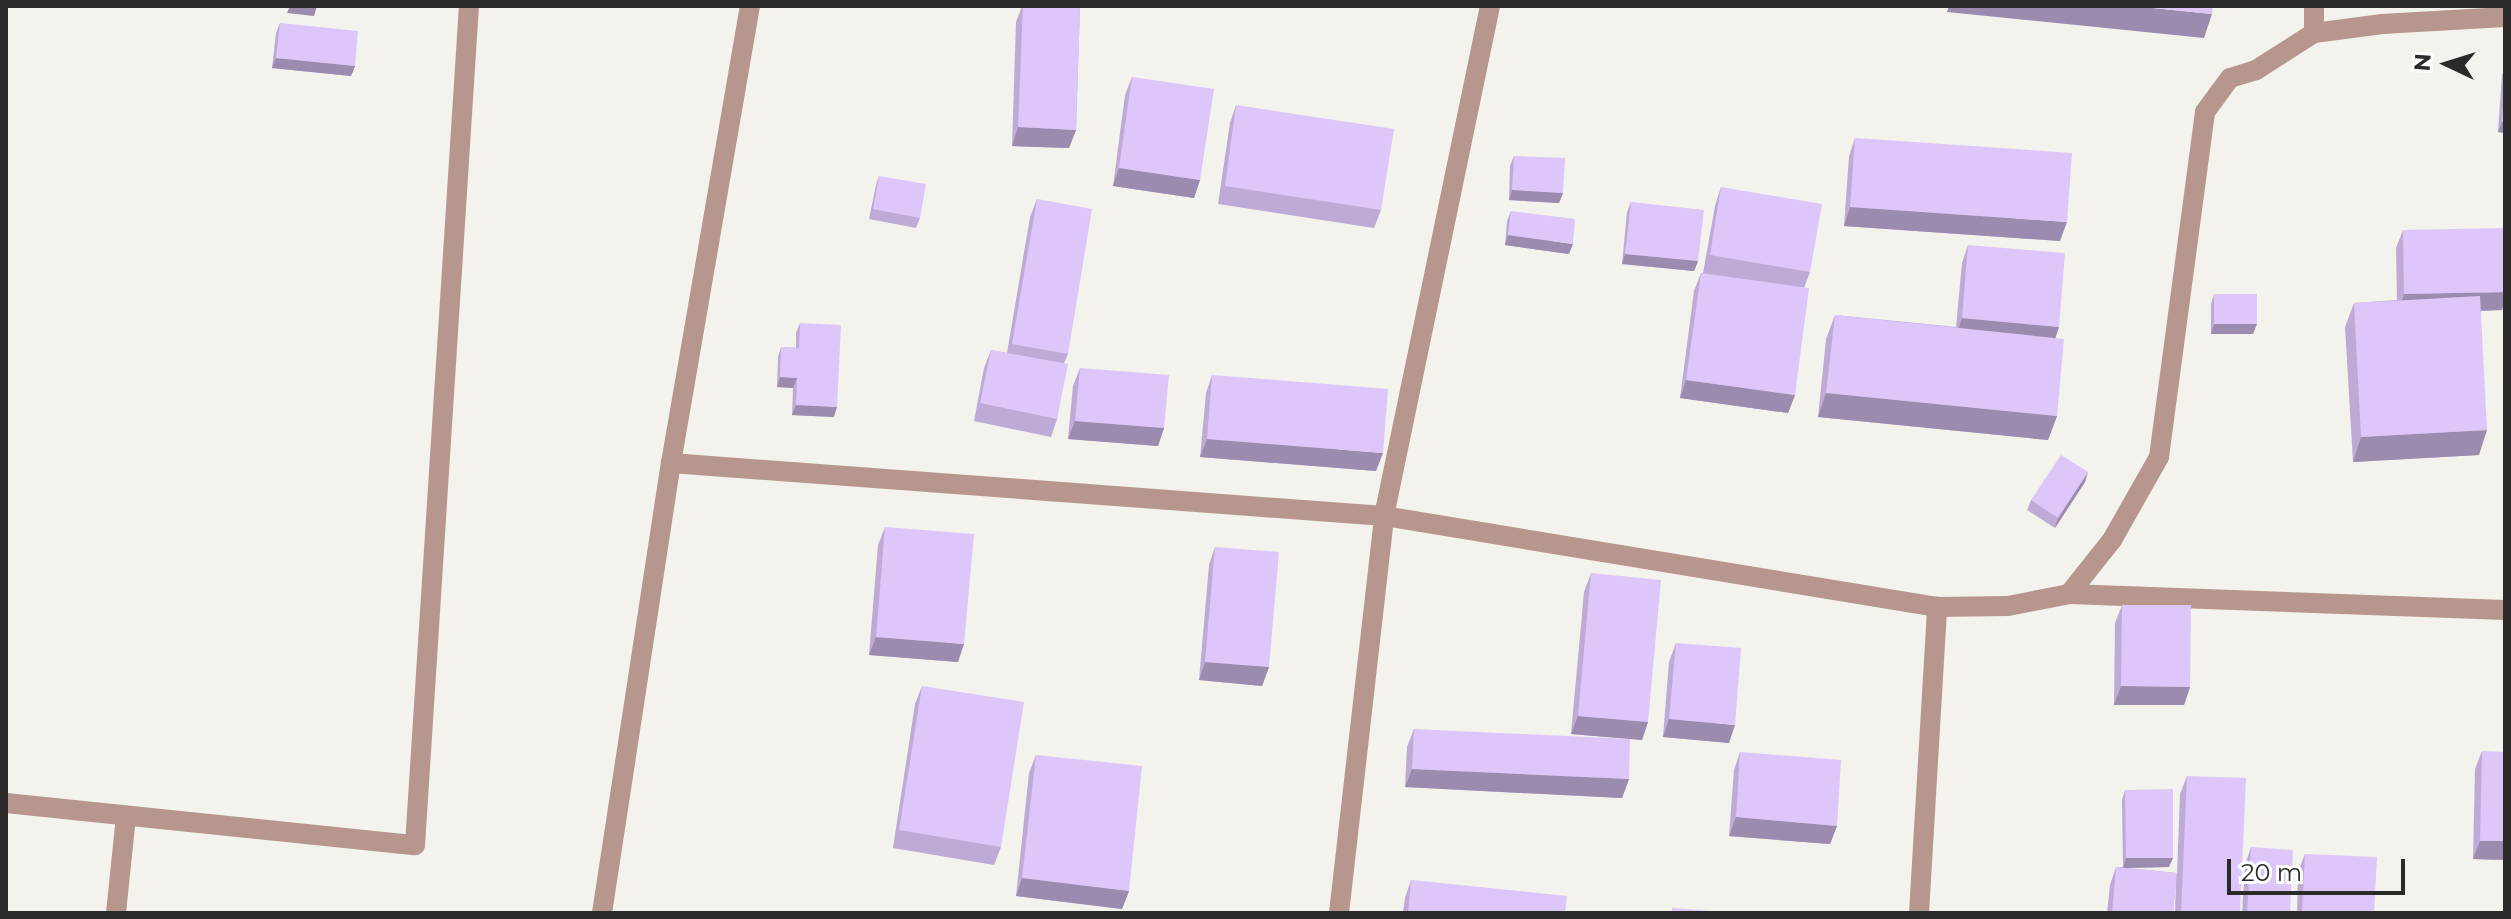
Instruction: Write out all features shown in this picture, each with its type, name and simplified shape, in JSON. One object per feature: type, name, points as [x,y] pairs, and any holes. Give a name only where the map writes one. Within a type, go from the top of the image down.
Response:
[{"type":"street","points":[[6,803],[415,845],[469,6]]},
{"type":"street","points":[[602,913],[671,463],[750,6]]},
{"type":"street","points":[[1339,913],[1384,516],[1490,6]]},
{"type":"street","points":[[2314,6],[2314,33]]},
{"type":"street","points":[[2069,594],[2112,540],[2159,457],[2205,112],[2230,78],[2256,70],[2314,33],[2382,24],[2505,17]]},
{"type":"street","points":[[671,463],[1384,516],[1937,607],[2008,606],[2069,594],[2505,610]]},
{"type":"street","points":[[1919,913],[1937,607]]},
{"type":"street","points":[[116,913],[126,817]]},
{"type":"building","points":[[1023,6],[1080,6],[1076,130],[1018,127]]},
{"type":"building","points":[[2133,6],[2213,6],[2212,14]]},
{"type":"building","points":[[280,23],[358,31],[355,66],[276,58]]},
{"type":"building","points":[[1132,77],[1214,89],[1200,180],[1119,168]]},
{"type":"building","points":[[2505,77],[2505,122],[2502,122]]},
{"type":"building","points":[[1236,105],[1394,129],[1381,210],[1225,186]]},
{"type":"building","points":[[1855,138],[2072,153],[2067,222],[1850,207]]},
{"type":"building","points":[[1514,156],[1565,158],[1563,193],[1512,190]]},
{"type":"building","points":[[879,176],[926,184],[920,218],[873,209]]},
{"type":"building","points":[[1721,187],[1822,204],[1810,272],[1710,255]]},
{"type":"building","points":[[1037,199],[1092,209],[1068,354],[1012,344]]},
{"type":"building","points":[[1631,202],[1704,210],[1698,261],[1625,254]]},
{"type":"building","points":[[1511,211],[1575,219],[1573,244],[1508,235]]},
{"type":"building","points":[[2505,228],[2505,292],[2404,294],[2403,230]]},
{"type":"building","points":[[1968,245],[2065,253],[2059,327],[1962,318]]},
{"type":"building","points":[[1701,273],[1809,288],[1795,395],[1686,380]]},
{"type":"building","points":[[2214,294],[2257,294],[2257,324],[2214,324]]},
{"type":"building","points":[[2480,296],[2487,430],[2361,437],[2354,303]]},
{"type":"building","points":[[1835,315],[2064,339],[2057,416],[1826,393]]},
{"type":"building","points":[[800,323],[841,325],[837,407],[796,405],[797,378],[780,377],[781,347],[799,348]]},
{"type":"building","points":[[991,350],[1068,364],[1057,419],[980,403]]},
{"type":"building","points":[[1080,368],[1169,375],[1164,428],[1075,421]]},
{"type":"building","points":[[1212,375],[1388,389],[1383,453],[1207,439]]},
{"type":"building","points":[[2061,455],[2088,472],[2058,518],[2031,500]]},
{"type":"building","points":[[885,527],[974,534],[964,644],[876,637]]},
{"type":"building","points":[[1215,547],[1279,552],[1269,667],[1205,662]]},
{"type":"building","points":[[1591,573],[1661,580],[1648,722],[1578,716]]},
{"type":"building","points":[[2122,605],[2191,605],[2190,687],[2121,686]]},
{"type":"building","points":[[1676,643],[1741,648],[1735,725],[1669,719]]},
{"type":"building","points":[[922,686],[1024,702],[1001,847],[899,830]]},
{"type":"building","points":[[1414,729],[1630,739],[1629,779],[1412,769]]},
{"type":"building","points":[[2482,751],[2505,752],[2505,841],[2480,841]]},
{"type":"building","points":[[1740,752],[1841,760],[1837,826],[1736,817]]},
{"type":"building","points":[[1036,755],[1142,766],[1129,891],[1022,878]]},
{"type":"building","points":[[2187,776],[2246,778],[2240,913],[2181,913]]},
{"type":"building","points":[[2173,789],[2173,858],[2126,858],[2125,790]]},
{"type":"building","points":[[2251,847],[2293,850],[2290,913],[2247,913]]},
{"type":"building","points":[[2305,854],[2377,857],[2374,913],[2302,913]]},
{"type":"building","points":[[2116,867],[2177,873],[2173,913],[2112,913]]},
{"type":"building","points":[[1411,880],[1567,896],[1565,913],[1408,913]]},
{"type":"building","points":[[1672,908],[1739,913],[1672,913]]}]
